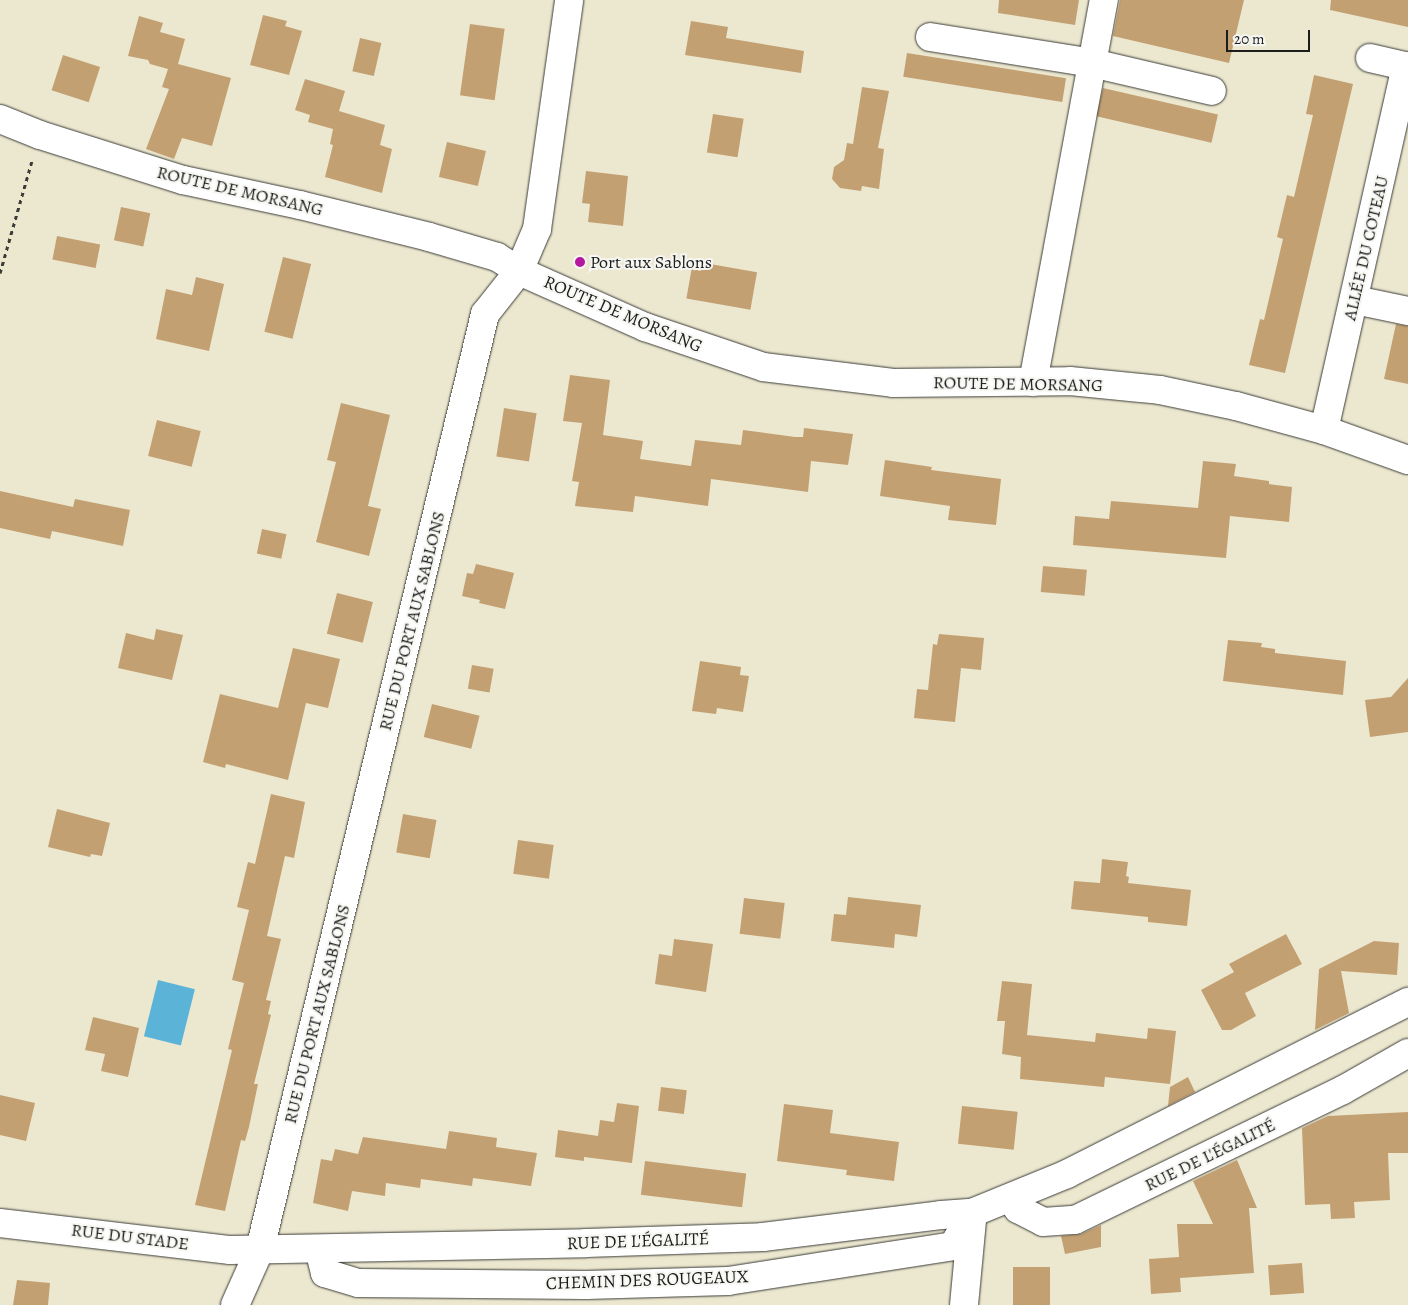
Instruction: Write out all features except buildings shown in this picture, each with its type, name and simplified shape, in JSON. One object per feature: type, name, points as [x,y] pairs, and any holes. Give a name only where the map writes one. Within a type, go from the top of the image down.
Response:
[{"type":"street","name":"RUE DU PORT AUX SABLONS","points":[[235,1305],[260,1249],[485,314],[519,271],[537,229],[569,0]]},
{"type":"street","points":[[1033,382],[1104,0]]},
{"type":"street","points":[[930,37],[1092,64],[1212,91]]},
{"type":"street","name":"ALLÉE DU COTEAU","points":[[1324,430],[1407,66],[1370,58]]},
{"type":"street","name":"ROUTE DE MORSANG","points":[[0,119],[40,135],[183,180],[300,205],[429,237],[497,257],[519,271],[645,327],[763,367],[893,383],[1070,381],[1160,390],[1236,406],[1324,430],[1408,460]]},
{"type":"street","points":[[1355,300],[1408,311]]},
{"type":"street","name":"RUE DE L'ÉGALITÉ","points":[[260,1249],[763,1237],[941,1215],[972,1213],[1076,1169],[1408,1002]]},
{"type":"street","name":"RUE DE L'ÉGALITÉ","points":[[1011,1198],[1018,1209],[1043,1222],[1075,1220],[1343,1090],[1408,1053]]},
{"type":"street","points":[[964,1305],[972,1213]]},
{"type":"street","name":"CHEMIN DES ROUGEAUX","points":[[320,1249],[325,1274],[358,1283],[586,1285],[728,1281],[953,1246],[972,1213]]},
{"type":"street","name":"RUE DU STADE","points":[[0,1222],[230,1250],[260,1249]]},
{"type":"path","points":[[0,274],[40,135]]},
{"type":"water","points":[[158,980],[195,989],[181,1045],[144,1036]]},
{"type":"place","name":"Port aux Sablons","points":[[580,262]]}]
